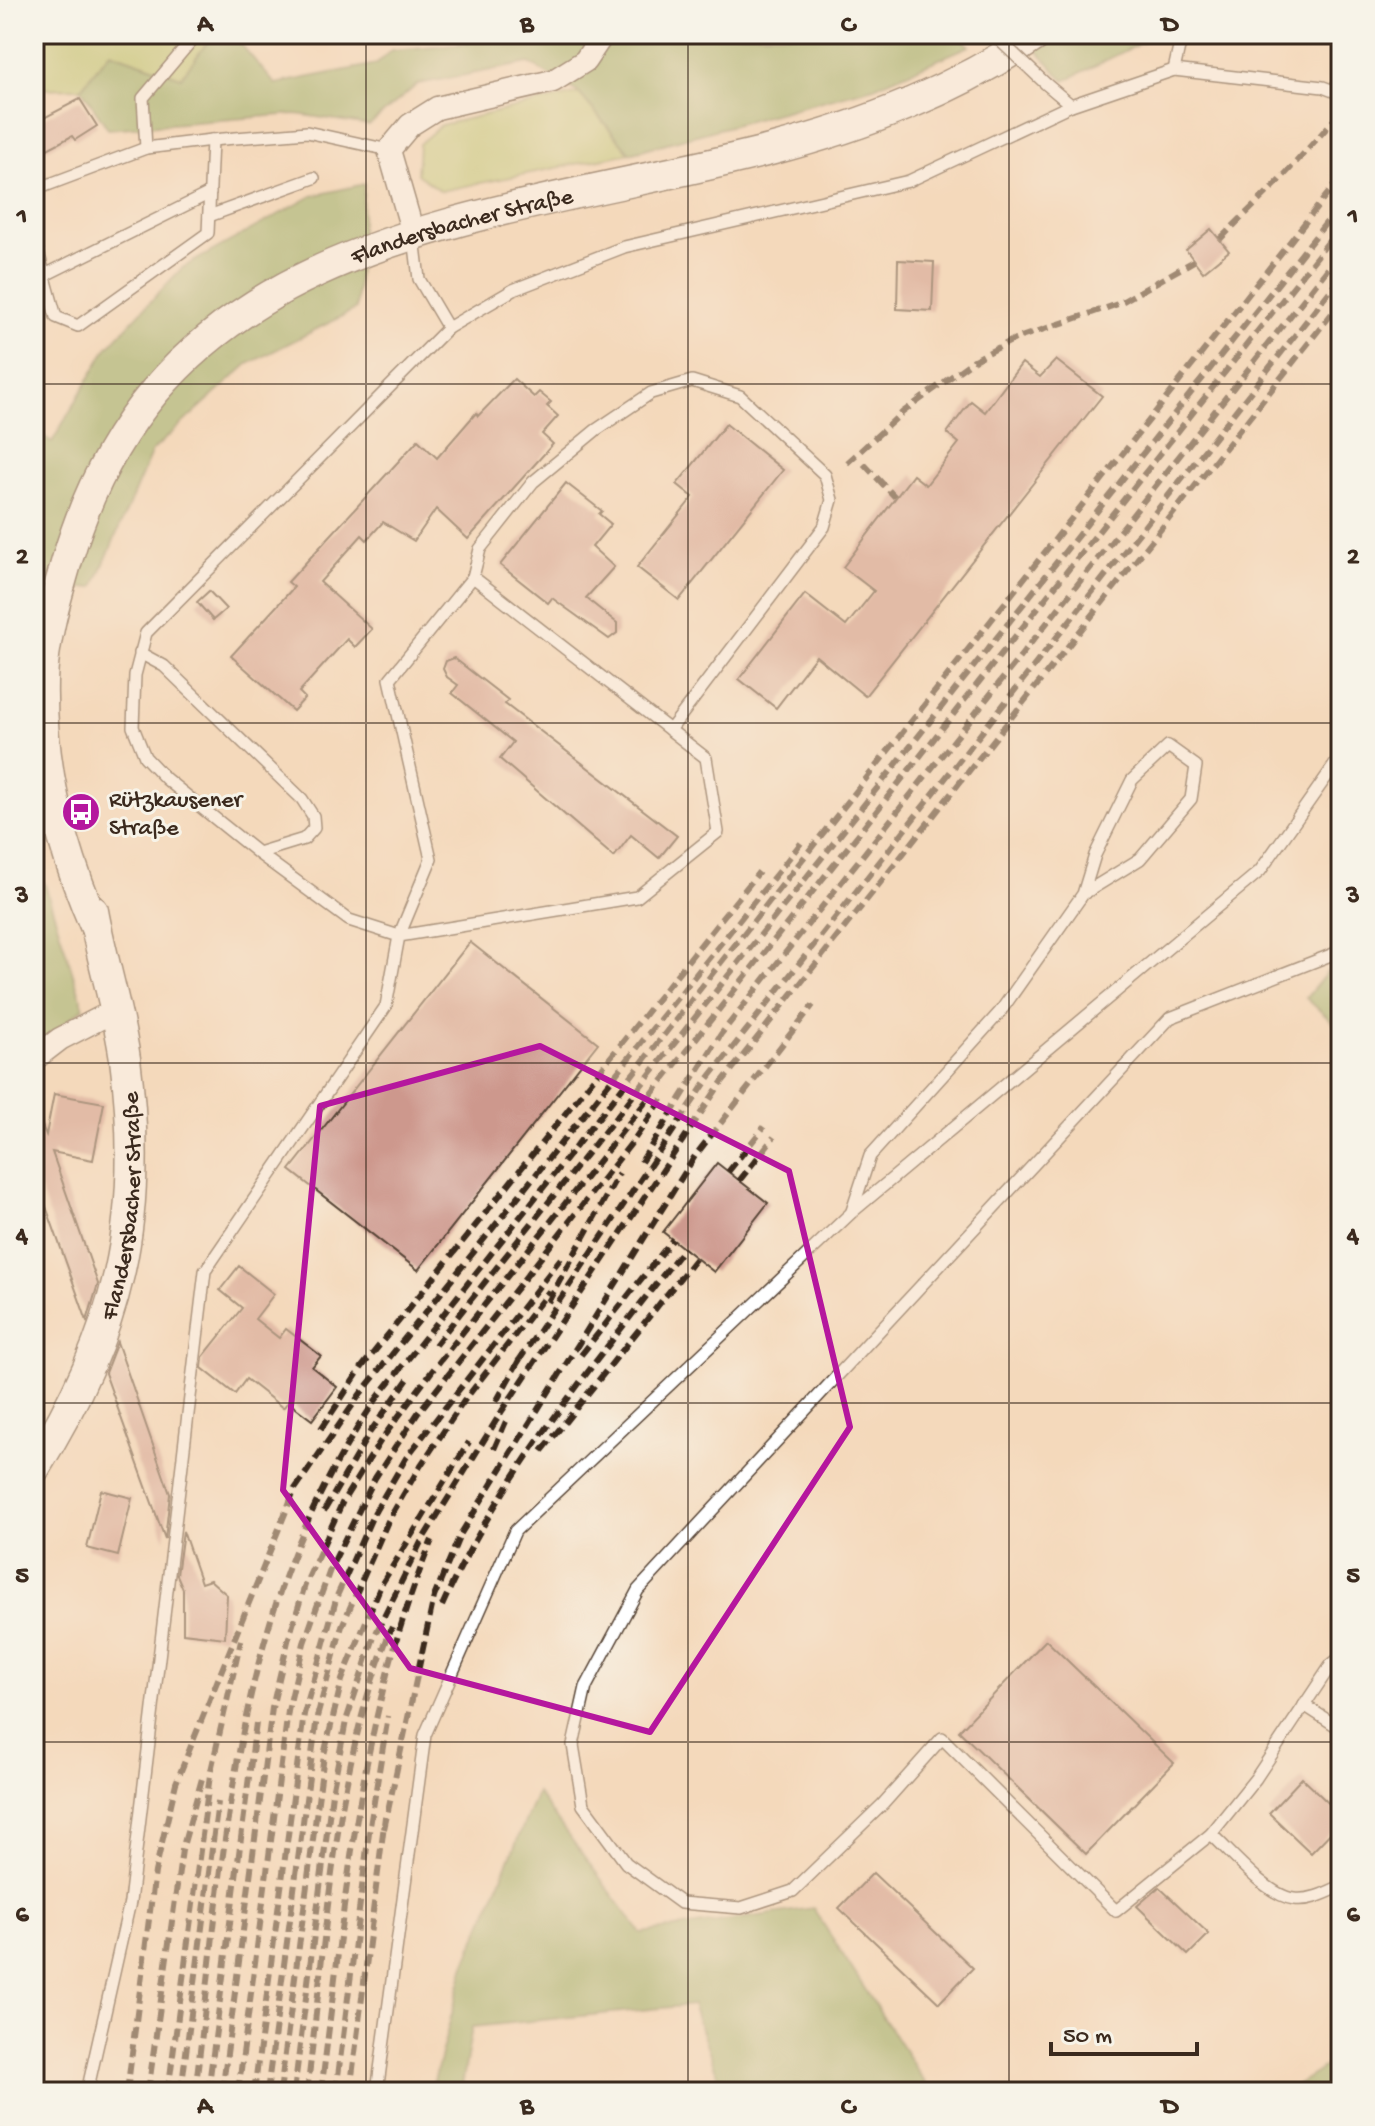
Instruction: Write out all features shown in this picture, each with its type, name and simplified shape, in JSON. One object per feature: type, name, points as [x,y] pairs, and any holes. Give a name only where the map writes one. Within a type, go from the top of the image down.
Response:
[{"type":"street","points":[[413,233],[389,150],[410,125],[437,108],[553,81],[585,61],[603,34]]},
{"type":"street","name":"Flandersbacher Straße","points":[[34,1469],[72,1409],[106,1326],[126,1247],[134,1151],[116,1010],[96,928],[75,881],[52,791],[42,679],[48,602],[87,502],[118,442],[136,415],[188,357],[245,308],[326,266],[413,233],[771,150],[848,126],[919,102],[990,67],[1038,34]]},
{"type":"street","points":[[34,1059],[60,1039],[116,1010]]},
{"type":"lane","points":[[146,148],[143,98],[197,34]]},
{"type":"lane","points":[[993,34],[1071,105]]},
{"type":"lane","points":[[1174,70],[1182,34]]},
{"type":"lane","points":[[473,577],[706,758],[718,832],[637,897],[399,936],[349,920],[258,853],[145,757],[133,727],[135,675],[146,633],[161,614],[221,560],[357,416],[448,328],[513,290],[624,247],[909,181],[1071,105],[1174,70],[1323,87],[1341,94]]},
{"type":"lane","points":[[34,190],[146,148],[212,140],[307,132],[389,150]]},
{"type":"lane","points":[[34,237],[56,317],[78,326],[208,233],[212,140]]},
{"type":"lane","points":[[209,216],[314,178]]},
{"type":"lane","points":[[43,276],[210,193]]},
{"type":"lane","points":[[413,233],[419,279],[448,328]]},
{"type":"lane","points":[[87,2092],[130,1902],[205,1271],[386,1006],[399,936],[431,859],[390,679],[473,577],[480,549],[533,482],[596,430],[651,393],[692,381],[740,396],[825,475],[832,500],[824,527],[670,730]]},
{"type":"lane","points":[[140,653],[164,666],[302,799],[313,816],[314,828],[304,839],[258,853]]},
{"type":"lane","points":[[851,1213],[870,1156],[1000,1012],[1083,894],[1095,855],[1132,780],[1168,746],[1196,766],[1191,799],[1140,859],[1083,894]]},
{"type":"lane","points":[[377,2092],[425,1735],[515,1531],[851,1213],[1260,871],[1341,756]]},
{"type":"lane","points":[[1341,951],[1170,1018],[638,1590],[586,1687],[573,1745],[583,1805],[626,1863],[681,1903],[741,1908],[793,1891],[883,1804],[942,1738],[1116,1911],[1211,1834],[1256,1778],[1304,1705],[1341,1657]]},
{"type":"lane","points":[[1304,1705],[1341,1729]]},
{"type":"lane","points":[[1211,1834],[1265,1885],[1292,1899],[1317,1897],[1341,1886]]},
{"type":"highlighted area","points":[[540,1046],[789,1171],[850,1427],[650,1732],[410,1668],[283,1490],[320,1106]]},
{"type":"green space","points":[[34,34],[214,34],[181,77],[110,52],[81,88],[34,89]]},
{"type":"green space","points":[[214,34],[232,34],[275,84],[377,64],[391,50],[468,43],[479,34],[958,34],[970,46],[874,87],[630,153],[579,93],[529,63],[418,84],[369,125],[296,114],[108,129],[81,88],[110,52],[181,77]]},
{"type":"green space","points":[[1023,34],[1150,34],[1147,40],[1064,81]]},
{"type":"green space","points":[[579,93],[630,153],[441,191],[417,174],[419,144],[441,125]]},
{"type":"green space","points":[[364,184],[356,309],[248,364],[152,451],[94,587],[34,593],[34,430],[52,442],[107,348],[182,268],[312,196]]},
{"type":"green space","points":[[44,882],[84,1008],[34,1047],[34,891]]},
{"type":"green space","points":[[1341,955],[1341,1030],[1306,998]]},
{"type":"green space","points":[[537,1793],[641,1933],[813,1908],[931,2092],[724,2092],[692,2005],[472,2027],[461,2092],[431,2092],[465,1965]]},
{"type":"green space","points":[[1341,2057],[1341,2092],[1285,2092]]},
{"type":"building","points":[[80,99],[97,126],[75,140],[72,136],[34,156],[34,123]]},
{"type":"building","points":[[1211,229],[1229,251],[1203,272],[1186,250]]},
{"type":"building","points":[[898,260],[934,262],[932,311],[897,309]]},
{"type":"building","points":[[1056,360],[1102,396],[865,696],[816,656],[776,708],[739,679],[805,594],[846,626],[874,591],[843,567],[913,475],[926,485],[959,443],[947,433],[971,401],[985,412],[1022,363],[1040,377]]},
{"type":"building","points":[[514,379],[534,397],[539,392],[551,402],[547,406],[558,416],[542,434],[553,444],[468,539],[436,509],[414,541],[383,522],[367,540],[362,535],[320,582],[372,629],[355,647],[347,639],[299,692],[305,698],[293,711],[231,656],[294,587],[288,582],[418,440],[437,458],[476,413],[478,416]]},
{"type":"building","points":[[726,424],[783,470],[679,600],[637,567],[693,497],[677,484]]},
{"type":"building","points":[[566,483],[602,511],[599,514],[611,524],[592,547],[614,567],[586,598],[617,623],[617,633],[609,639],[552,598],[548,603],[500,565]]},
{"type":"building","points":[[209,591],[226,609],[213,620],[197,602]]},
{"type":"building","points":[[454,658],[508,700],[505,704],[677,836],[659,858],[631,835],[614,857],[500,759],[513,742],[452,693],[458,685],[447,677],[443,669],[446,661]]},
{"type":"building","points":[[470,942],[598,1043],[418,1270],[290,1170]]},
{"type":"building","points":[[54,1094],[104,1103],[93,1160],[52,1152],[98,1284],[87,1321],[34,1173],[34,1108],[46,1135]]},
{"type":"building","points":[[717,1163],[768,1203],[714,1272],[663,1232]]},
{"type":"building","points":[[239,1266],[274,1294],[255,1319],[279,1338],[286,1329],[321,1356],[312,1367],[337,1387],[312,1420],[288,1402],[283,1408],[246,1379],[235,1394],[202,1368],[203,1357],[242,1308],[220,1290]]},
{"type":"building","points":[[117,1342],[170,1494],[165,1539],[105,1373]]},
{"type":"building","points":[[101,1490],[132,1498],[118,1556],[87,1548]]},
{"type":"building","points":[[183,1531],[201,1583],[210,1580],[227,1595],[225,1638],[183,1633],[183,1589],[177,1575]]},
{"type":"building","points":[[1046,1640],[1174,1763],[1086,1854],[959,1731]]},
{"type":"building","points":[[1302,1778],[1341,1815],[1341,1822],[1311,1853],[1269,1813]]},
{"type":"building","points":[[873,1873],[973,1968],[939,2003],[839,1908]]},
{"type":"building","points":[[1159,1887],[1209,1934],[1188,1955],[1137,1906]]},
{"type":"railway","points":[[1220,239],[1279,181],[1341,112]]},
{"type":"railway","points":[[195,2092],[216,1910],[243,1731],[264,1644],[292,1559],[329,1477],[378,1397],[1341,177]]},
{"type":"railway","points":[[435,1345],[1341,204]]},
{"type":"railway","points":[[222,2092],[272,1708],[305,1585],[343,1501],[381,1440],[432,1371],[1341,226]]},
{"type":"railway","points":[[641,1162],[721,1034],[1341,252]]},
{"type":"railway","points":[[847,463],[903,412],[974,360],[1015,339],[1118,304],[1194,261]]},
{"type":"railway","points":[[518,1362],[708,1079],[1341,277]]},
{"type":"railway","points":[[294,2092],[332,1793],[346,1721],[374,1637],[421,1542],[502,1411],[719,1086],[1341,302]]},
{"type":"railway","points":[[864,464],[895,497]]},
{"type":"railway","points":[[127,2092],[155,1872],[176,1783],[295,1489],[361,1393],[801,843]]},
{"type":"railway","points":[[321,1429],[362,1367],[759,872]]},
{"type":"railway","points":[[384,1829],[434,1597],[460,1535],[695,1156],[813,1005]]},
{"type":"railway","points":[[238,2092],[288,1711],[304,1643],[331,1567],[375,1478],[418,1413],[633,1141],[663,1098]]},
{"type":"railway","points":[[728,1172],[764,1127]]},
{"type":"railway","points":[[739,1181],[774,1137]]},
{"type":"railway","points":[[548,1302],[619,1173]]},
{"type":"railway","points":[[581,1355],[673,1239]]},
{"type":"railway","points":[[442,1606],[492,1510],[521,1465],[584,1377],[684,1248]]},
{"type":"railway","points":[[254,2092],[304,1714],[337,1596],[373,1515],[406,1458],[561,1258]]},
{"type":"railway","points":[[542,1451],[696,1258]]},
{"type":"railway","points":[[267,2092],[317,1717],[342,1626],[388,1521],[419,1468],[464,1401],[549,1291]]},
{"type":"railway","points":[[496,1402],[523,1353]]},
{"type":"railway","points":[[324,1511],[370,1432],[408,1379]]},
{"type":"railway","points":[[494,1449],[507,1419]]},
{"type":"railway","points":[[280,2092],[324,1755],[342,1680],[381,1585],[469,1442]]},
{"type":"railway","points":[[321,2092],[347,1881],[371,1742],[407,1606],[432,1540]]},
{"type":"railway","points":[[307,2092],[334,1855],[344,1796],[356,1737],[392,1627]]},
{"type":"railway","points":[[168,2092],[210,1775],[241,1640]]},
{"type":"railway","points":[[336,2092],[369,1832],[388,1716]]},
{"type":"railway","points":[[208,2092],[256,1723]]},
{"type":"railway","points":[[148,2092],[182,1850],[203,1775]]},
{"type":"railway","points":[[181,2092],[218,1802]]},
{"type":"railway","points":[[350,2092],[385,1817]]},
{"type":"place","name":"Rützkausener Straße","points":[[81,812]]}]
